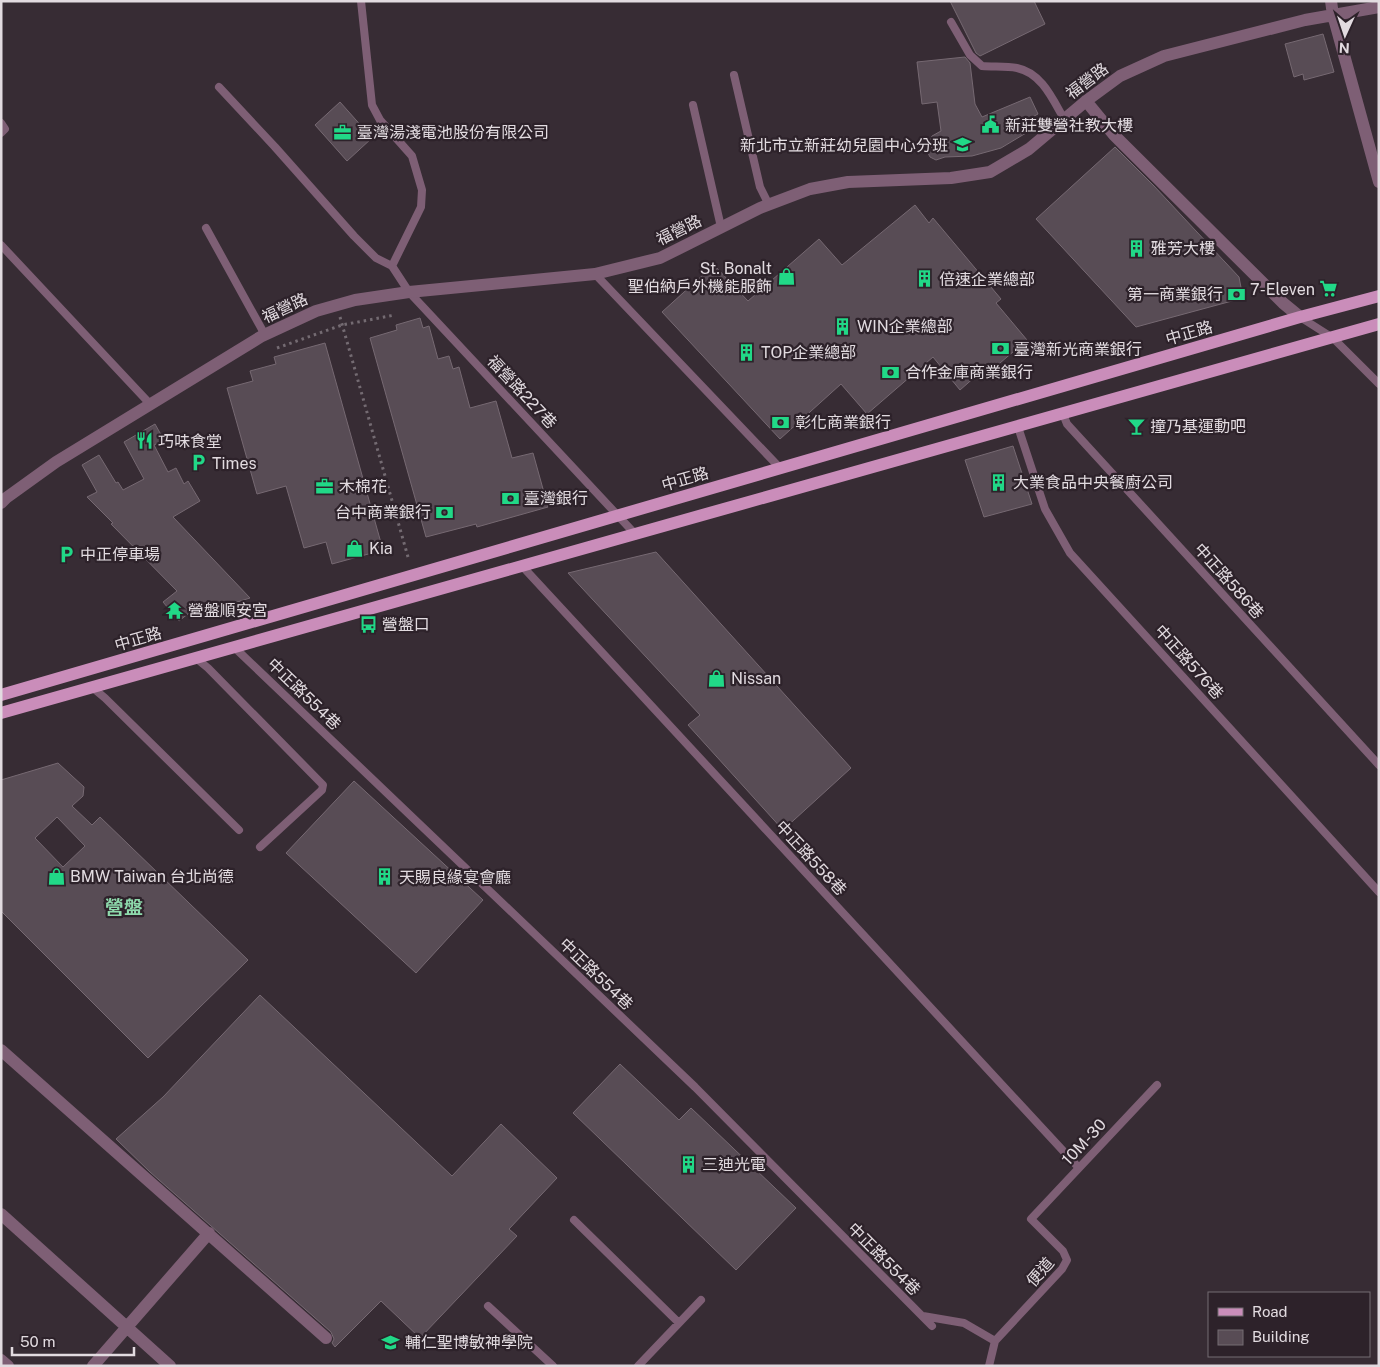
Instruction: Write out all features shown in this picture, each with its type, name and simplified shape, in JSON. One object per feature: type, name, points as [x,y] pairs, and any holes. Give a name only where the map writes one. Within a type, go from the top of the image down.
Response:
[{"type":"main road","name":"中正路","points":[[1,696],[1300,317],[1379,296]]},
{"type":"main road","points":[[1,713],[1379,324]]},
{"type":"street","points":[[1331,1],[1333,15],[1379,182]]},
{"type":"street","name":"福營路","points":[[1,503],[56,462],[266,335],[316,311],[336,304],[409,292],[595,274],[660,258],[769,204],[810,189],[848,182],[952,178],[990,172],[1029,149],[1086,100],[1120,76],[1164,56],[1305,20],[1379,7]]},
{"type":"street","points":[[1086,100],[1114,135],[1283,303],[1300,317]]},
{"type":"street","points":[[1,1050],[326,1338]]},
{"type":"street","points":[[1,1214],[170,1366]]},
{"type":"street","points":[[93,1366],[209,1233]]},
{"type":"street","points":[[1,1360],[8,1366]]},
{"type":"lane","points":[[362,1],[372,106],[380,120],[412,156],[422,190],[421,207],[392,266]]},
{"type":"lane","points":[[951,22],[970,55],[982,66],[1018,68],[1035,76],[1048,90],[1064,119]]},
{"type":"lane","points":[[734,75],[760,188],[769,204]]},
{"type":"lane","name":"福營路227巷","points":[[219,87],[354,236],[376,258],[392,266],[409,292],[636,535]]},
{"type":"lane","points":[[694,105],[721,227]]},
{"type":"lane","points":[[1,123],[5,129],[1,132]]},
{"type":"lane","points":[[206,228],[266,335]]},
{"type":"lane","points":[[1,245],[151,405]]},
{"type":"lane","points":[[595,274],[780,468]]},
{"type":"lane","points":[[1300,317],[1332,338],[1379,384]]},
{"type":"lane","name":"中正路586巷","points":[[1063,414],[1067,424],[1379,765]]},
{"type":"lane","name":"中正路576巷","points":[[1018,427],[1045,509],[1070,552],[1379,892]]},
{"type":"lane","name":"中正路558巷","points":[[523,567],[1079,1168]]},
{"type":"lane","name":"中正路554巷","points":[[235,648],[695,1088],[932,1326],[922,1316],[933,1319],[964,1323],[995,1341]]},
{"type":"lane","points":[[197,659],[323,785],[322,790],[260,846]]},
{"type":"lane","points":[[93,688],[239,830]]},
{"type":"lane","name":"10M-30","points":[[1032,1219],[1157,1085]]},
{"type":"lane","name":"便道","points":[[989,1366],[995,1341],[1062,1268],[1067,1260],[1063,1251],[1032,1219]]},
{"type":"lane","points":[[574,1220],[679,1323]]},
{"type":"lane","points":[[638,1366],[702,1300]]},
{"type":"lane","points":[[488,1306],[553,1366]]},
{"type":"path","points":[[336,304],[408,556]]},
{"type":"path","points":[[277,348],[342,326],[395,315]]},
{"type":"building","points":[[950,1],[1034,1],[1045,24],[980,56],[976,53]]},
{"type":"building","points":[[1323,34],[1334,72],[1304,80],[1303,74],[1294,77],[1285,44]]},
{"type":"building","points":[[965,57],[970,63],[975,104],[982,117],[1030,97],[1038,114],[1027,120],[1031,130],[1001,148],[972,156],[945,157],[936,160],[930,157],[927,151],[932,136],[941,131],[937,102],[922,104],[917,62]]},
{"type":"building","name":"臺灣湯淺電池股份有限公司","points":[[340,102],[372,138],[347,161],[315,125]]},
{"type":"building","name":"雅芳大樓","points":[[1115,147],[1239,277],[1243,298],[1136,327],[1036,219]]},
{"type":"building","points":[[915,205],[929,223],[933,218],[1001,299],[996,303],[1027,340],[980,380],[976,376],[960,390],[933,357],[867,414],[841,384],[780,439],[662,312],[714,265],[748,301],[819,239],[842,265]]},
{"type":"building","points":[[420,318],[423,328],[429,326],[438,359],[449,356],[453,369],[459,367],[470,408],[496,401],[512,458],[533,453],[548,507],[477,527],[476,524],[426,537],[370,338],[397,330],[396,325]]},
{"type":"building","points":[[325,343],[383,550],[332,564],[326,542],[304,548],[286,486],[257,494],[227,388],[253,381],[250,371],[276,364],[274,357]]},
{"type":"building","points":[[155,424],[164,440],[154,445],[168,472],[176,468],[184,484],[188,481],[200,501],[173,517],[250,598],[199,614],[194,609],[179,621],[163,602],[177,591],[87,497],[97,492],[82,465],[99,455],[116,483],[118,482],[123,490],[144,479],[124,442]]},
{"type":"building","name":"大業食品中央餐廚公司","points":[[1013,446],[1032,504],[984,517],[965,460]]},
{"type":"building","name":"Nissan","points":[[656,552],[851,768],[783,830],[688,725],[700,715],[568,573]]},
{"type":"building","points":[[58,763],[84,787],[83,796],[72,806],[92,825],[100,817],[248,960],[148,1058],[1,911],[1,780]],"holes":[[[57,817],[85,846],[63,867],[35,838]]]},
{"type":"building","name":"天賜良緣宴會廳","points":[[354,781],[483,900],[416,973],[286,853]]},
{"type":"building","points":[[260,995],[452,1176],[501,1124],[557,1178],[509,1229],[517,1236],[420,1338],[381,1301],[335,1347],[332,1343],[334,1339],[331,1332],[150,1172],[116,1139],[163,1097]]},
{"type":"building","name":"三迪光電","points":[[620,1064],[679,1120],[691,1108],[796,1208],[736,1270],[573,1113]]},
{"type":"place","name":"新莊雙營社教大樓","points":[[991,125]]},
{"type":"place","name":"臺灣湯淺電池股份有限公司","points":[[343,132]]},
{"type":"place","name":"新北市立新莊幼兒園中心分班","points":[[962,145]]},
{"type":"place","name":"雅芳大樓","points":[[1137,248]]},
{"type":"place","name":"St. Bonalt 聖伯納戶外機能服飾","points":[[786,277]]},
{"type":"place","name":"倍速企業總部","points":[[925,279]]},
{"type":"place","name":"7-Eleven","points":[[1329,289]]},
{"type":"place","name":"第一商業銀行","points":[[1237,294]]},
{"type":"place","name":"WIN企業總部","points":[[843,326]]},
{"type":"place","name":"臺灣新光商業銀行","points":[[1000,349]]},
{"type":"place","name":"TOP企業總部","points":[[747,352]]},
{"type":"place","name":"合作金庫商業銀行","points":[[891,372]]},
{"type":"place","name":"彰化商業銀行","points":[[781,422]]},
{"type":"place","name":"撞乃基運動吧","points":[[1136,426]]},
{"type":"place","name":"巧味食堂","points":[[144,441]]},
{"type":"place","name":"Times","points":[[198,463]]},
{"type":"place","name":"大業食品中央餐廚公司","points":[[999,482]]},
{"type":"place","name":"木棉花","points":[[325,486]]},
{"type":"place","name":"臺灣銀行","points":[[510,498]]},
{"type":"place","name":"台中商業銀行","points":[[445,512]]},
{"type":"place","name":"Kia","points":[[355,548]]},
{"type":"place","name":"中正停車場","points":[[66,554]]},
{"type":"place","name":"營盤順安宮","points":[[174,610]]},
{"type":"place","name":"營盤口","points":[[368,624]]},
{"type":"place","name":"Nissan","points":[[717,678]]},
{"type":"place","name":"BMW Taiwan 台北尚德","points":[[56,876]]},
{"type":"place","name":"天賜良緣宴會廳","points":[[385,877]]},
{"type":"place","name":"三迪光電","points":[[688,1164]]},
{"type":"place","name":"輔仁聖博敏神學院","points":[[391,1342]]},
{"type":"district","name":"營盤","points":[[124,907]]}]
